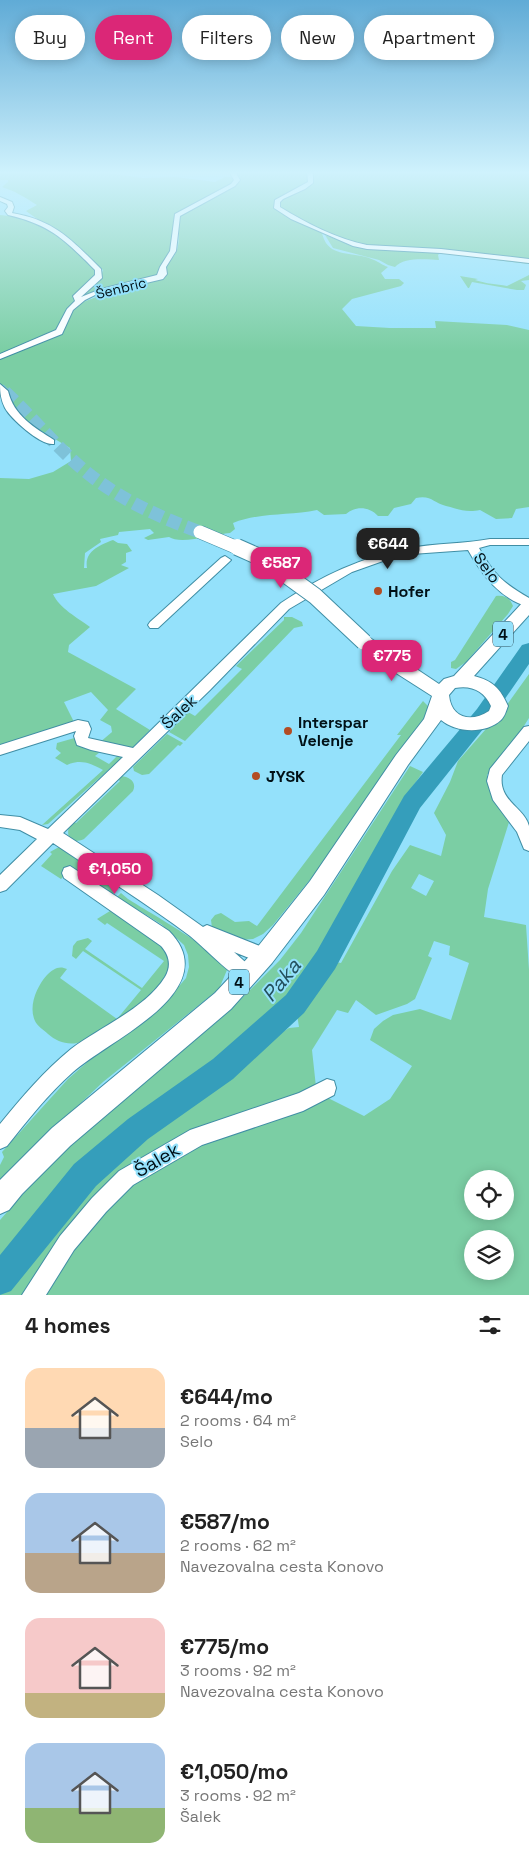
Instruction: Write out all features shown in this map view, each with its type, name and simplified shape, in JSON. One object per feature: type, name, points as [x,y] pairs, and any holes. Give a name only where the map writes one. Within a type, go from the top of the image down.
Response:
[{"type":"main road","points":[[200,532],[264,559],[315,596],[364,642],[391,662],[439,707]]},
{"type":"main road","name":"4","points":[[0,1202],[13,1185],[61,1137],[171,1046],[223,1000],[264,956],[317,888],[439,707],[450,684],[459,681],[477,663],[529,604]]},
{"type":"main road","name":"4","points":[[439,707],[461,723],[481,724],[490,721],[496,716],[499,709],[488,691],[474,675],[477,663]]},
{"type":"main road","points":[[459,681],[488,691]]},
{"type":"street","name":"Šenbric","points":[[56,231],[66,237],[99,270],[99,276],[78,296],[79,301],[97,293],[160,277],[163,274],[163,267],[173,252],[175,231]]},
{"type":"street","points":[[322,231],[341,240],[367,247],[441,251],[529,261]]},
{"type":"street","points":[[0,357],[59,332],[63,327],[67,314],[79,301]]},
{"type":"street","points":[[0,387],[4,391],[5,401],[9,410],[15,417],[51,442]]},
{"type":"street","name":"Selo","points":[[306,592],[348,570],[380,558],[420,550],[472,546],[490,542],[529,542]]},
{"type":"street","name":"Selo","points":[[472,546],[484,568],[502,588],[529,604]]},
{"type":"street","points":[[154,625],[225,560]]},
{"type":"street","name":"Šalek","points":[[0,885],[205,687],[285,606],[306,592]]},
{"type":"street","points":[[0,750],[78,725],[83,726],[84,729],[81,736],[82,741],[134,754]]},
{"type":"street","points":[[529,731],[495,773],[493,779],[500,800],[522,829],[529,844]]},
{"type":"street","points":[[0,821],[11,821],[27,825],[50,836],[195,929],[220,949],[246,974]]},
{"type":"street","points":[[0,1139],[54,1077],[87,1049],[140,1013],[162,992],[176,973],[178,959],[175,948],[163,936],[70,873]]},
{"type":"street","points":[[195,929],[264,956]]},
{"type":"street","name":"Šalek","points":[[33,1295],[67,1243],[99,1205],[126,1178],[197,1137],[303,1101],[327,1088]]},
{"type":"green space","points":[[0,231],[53,231],[62,236],[98,272],[79,292],[56,332],[0,355]]},
{"type":"green space","points":[[58,231],[173,231],[174,246],[161,275],[81,297],[100,279],[103,270],[65,235]]},
{"type":"green space","points":[[179,231],[319,231],[322,233],[325,242],[336,251],[376,261],[388,267],[381,273],[385,279],[399,279],[404,283],[401,286],[352,299],[342,309],[356,326],[436,328],[435,321],[507,325],[529,330],[529,507],[516,509],[512,518],[496,519],[480,510],[463,510],[421,497],[416,498],[411,504],[394,508],[388,516],[378,516],[370,510],[362,508],[346,514],[324,515],[317,510],[254,517],[233,523],[235,529],[230,533],[198,538],[181,540],[169,537],[148,540],[144,538],[154,533],[150,529],[119,532],[118,535],[100,539],[101,542],[85,553],[84,568],[87,568],[90,553],[113,540],[118,543],[127,544],[132,551],[126,553],[126,562],[121,565],[129,568],[96,586],[53,594],[64,608],[90,627],[69,645],[68,652],[136,689],[116,709],[150,730],[130,750],[99,743],[112,732],[111,726],[100,720],[108,710],[91,692],[64,702],[74,722],[0,745],[0,478],[29,479],[53,472],[71,461],[70,448],[23,422],[8,398],[7,390],[0,385],[0,358],[51,338],[78,304],[117,289],[156,280],[166,272],[168,261],[176,253],[179,241]]},
{"type":"green space","points":[[325,231],[529,231],[529,260],[354,245]]},
{"type":"green space","points":[[325,235],[354,246],[423,250],[529,261],[529,264],[440,253],[438,255],[439,260],[409,260],[395,267],[379,260],[333,248]]},
{"type":"green space","points":[[529,275],[529,280],[521,281],[526,285],[524,290],[472,282],[468,288],[460,276],[507,286]]},
{"type":"green space","points":[[496,596],[507,598],[513,606],[466,662],[456,669],[451,668],[451,662],[455,660]]},
{"type":"green space","points":[[284,617],[292,617],[302,622],[303,626],[294,628],[185,741],[169,732],[188,712],[195,716],[242,669],[236,666],[284,620]]},
{"type":"green space","points":[[529,674],[529,718],[510,748],[487,775],[489,788],[494,799],[510,819],[488,889],[484,917],[526,925],[529,970],[529,1295],[41,1295],[71,1248],[110,1200],[136,1177],[183,1149],[217,1133],[269,1116],[292,1111],[321,1097],[326,1097],[364,1116],[390,1099],[412,1066],[370,1040],[374,1029],[393,1015],[420,1009],[451,1020],[469,963],[449,955],[450,946],[434,941],[428,956],[432,958],[415,999],[407,1004],[376,1015],[356,1000],[348,1013],[337,1010],[312,1050],[316,1087],[309,1094],[292,1102],[197,1133],[122,1176],[93,1202],[65,1238],[26,1295],[0,1295],[8,1281],[86,1182],[135,1138],[141,1143],[227,1072],[236,1073],[273,1038],[289,1028],[299,1027],[296,1008],[330,961],[341,963],[392,871],[410,845],[441,856],[446,835],[434,813],[450,782],[458,761],[506,706]],"holes":[[[419,874],[434,881],[426,896],[411,888]]]},
{"type":"green space","points":[[423,701],[429,707],[429,712],[322,865],[273,925],[263,934],[253,939],[240,940],[212,928],[211,920],[215,915],[221,913],[235,922],[249,921],[257,926],[401,735],[397,735]]},
{"type":"green space","points":[[167,734],[183,743],[180,746],[178,745],[149,774],[142,775],[134,771],[133,767]]},
{"type":"green space","points":[[78,737],[100,752],[95,756],[109,764],[118,755],[121,756],[124,753],[125,755],[48,824],[42,825],[103,770],[85,763],[77,762],[67,765],[55,758],[61,753],[56,749],[57,743]]},
{"type":"green space","points":[[410,766],[423,772],[389,827],[329,943],[312,970],[292,996],[254,1035],[104,1150],[57,1200],[0,1273],[0,1220],[53,1160],[226,1014],[280,960],[301,933]]},
{"type":"green space","points":[[121,776],[132,781],[134,785],[133,791],[84,839],[79,841],[71,840],[68,830],[71,821],[76,823],[120,781],[117,779]]},
{"type":"green space","points":[[59,847],[99,872],[117,889],[113,894],[72,868],[61,879],[41,866],[52,854],[50,852]]},
{"type":"green space","points":[[121,893],[212,953],[222,962],[227,970],[219,989],[103,1082],[45,1137],[0,1188],[0,1165],[4,1157],[2,1152],[68,1079],[92,1058],[162,1006],[186,978],[189,967],[188,955],[184,945],[161,924],[117,897]]},
{"type":"green space","points":[[110,911],[118,911],[160,940],[171,959],[167,971],[155,991],[129,1014],[81,1042],[61,1042],[39,1026],[33,1015],[33,1003],[37,990],[47,975],[54,969],[61,967],[67,969],[60,978],[117,1019],[141,990],[83,951],[76,959],[72,956],[73,946],[77,941],[88,938],[92,941],[85,949],[142,988],[164,961],[107,923],[105,925],[97,919]]},
{"type":"waterway","name":"Paka","points":[[0,1280],[85,1175],[138,1129],[223,1069],[295,1004],[326,960],[412,802],[484,714],[529,650]]},
{"type":"tunnel","points":[[0,388],[6,394]]},
{"type":"tunnel","points":[[5,392],[64,452],[98,481],[126,499],[200,532]]},
{"type":"place","name":"Hofer","points":[[378,591]]},
{"type":"place","name":"Interspar Velenje","points":[[288,731]]},
{"type":"place","name":"JYSK","points":[[256,776]]}]
